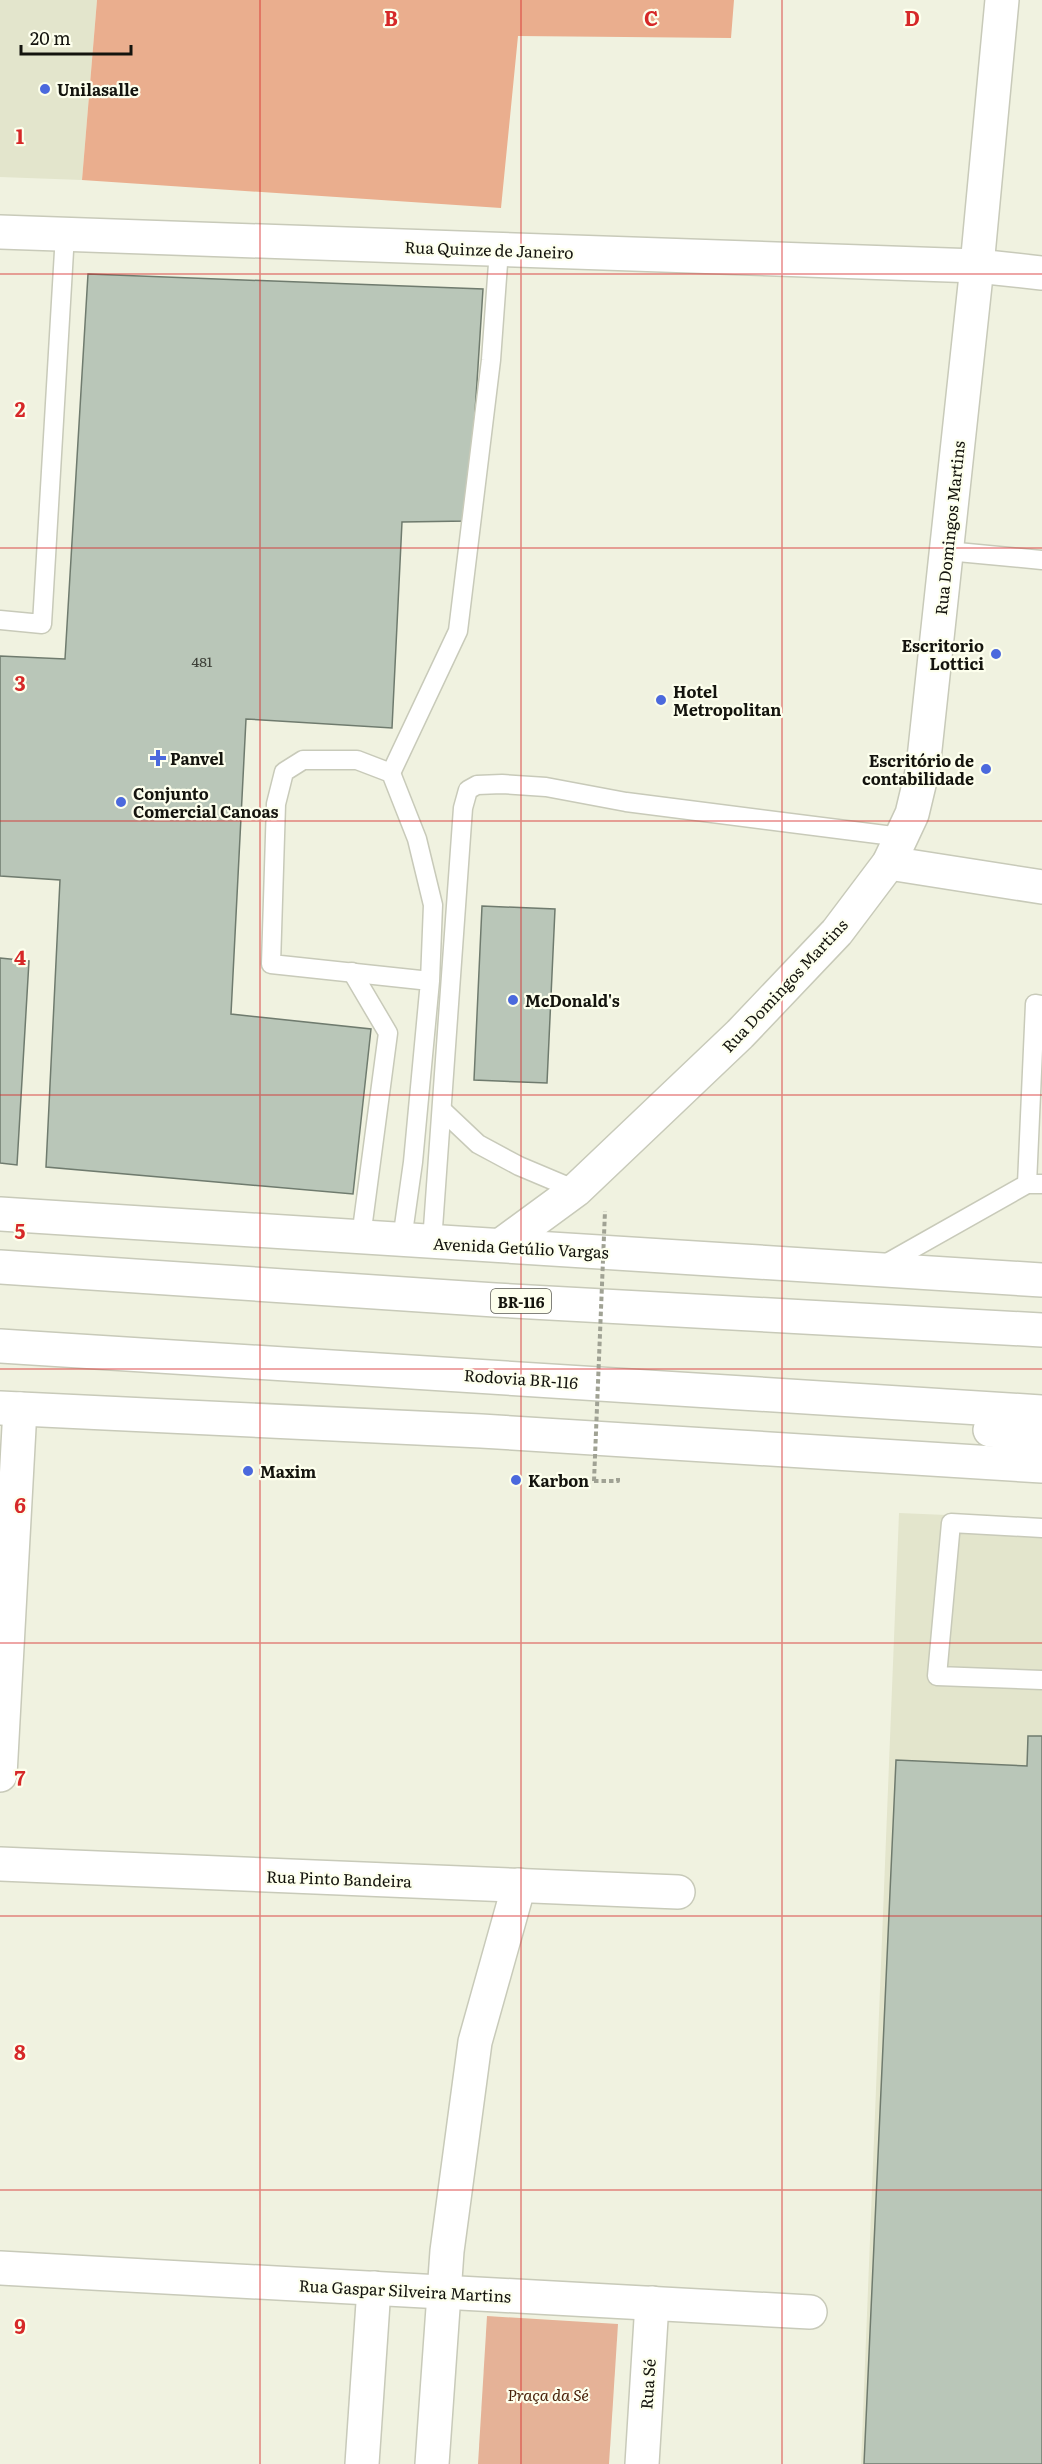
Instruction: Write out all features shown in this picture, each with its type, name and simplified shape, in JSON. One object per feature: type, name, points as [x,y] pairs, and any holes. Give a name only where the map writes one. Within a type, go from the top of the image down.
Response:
[{"type":"main road","name":"Rua Domingos Martins","points":[[501,1245],[576,1190],[790,983],[837,932],[895,850],[912,814],[923,768],[947,551],[1002,0]]},
{"type":"main road","name":"Rua Quinze de Janeiro","points":[[0,232],[977,266],[1042,273]]},
{"type":"main road","points":[[895,850],[1042,887]]},
{"type":"main road","name":"Avenida Getúlio Vargas","points":[[0,1214],[1042,1280]]},
{"type":"main road","name":"BR-116","points":[[0,1267],[495,1300],[1042,1330]]},
{"type":"main road","name":"Rodovia BR-116","points":[[9,1350],[1042,1412]]},
{"type":"main road","points":[[849,1399],[906,1423],[1042,1435]]},
{"type":"main road","points":[[0,1775],[10,1408],[482,1431],[1042,1466]]},
{"type":"main road","name":"Rua Pinto Bandeira","points":[[0,1864],[678,1892]]},
{"type":"main road","points":[[432,2464],[446,2292],[447,2252],[475,2042],[519,1885]]},
{"type":"main road","name":"Rua Gaspar Silveira Martins","points":[[0,2268],[810,2312]]},
{"type":"main road","points":[[362,2464],[374,2288]]},
{"type":"main road","name":"Rua Sé","points":[[642,2464],[652,2303]]},
{"type":"lane","points":[[0,620],[42,624],[65,234]]},
{"type":"lane","points":[[417,1241],[413,1162],[430,981],[433,905],[417,839],[391,773],[458,631],[491,360],[499,250]]},
{"type":"lane","points":[[947,551],[1042,560]]},
{"type":"lane","points":[[391,773],[357,760],[303,760],[284,772],[276,804],[270,964],[430,981]]},
{"type":"lane","points":[[417,1241],[442,1110],[463,808],[468,790],[477,785],[502,783],[546,787],[895,850]]},
{"type":"lane","points":[[352,972],[388,1033],[361,1237]]},
{"type":"lane","points":[[874,1270],[1035,1184],[1035,1004],[1042,1005]]},
{"type":"lane","points":[[442,1110],[478,1144],[519,1166],[576,1190]]},
{"type":"lane","points":[[1042,1528],[951,1523],[937,1676],[1042,1680]]},
{"type":"path","points":[[594,1481],[605,1211]]},
{"type":"shaded area","name":"Unilasalle","points":[[0,0],[97,0],[82,180],[0,177]]},
{"type":"shaded area","points":[[97,0],[734,0],[731,38],[518,36],[501,208],[82,180]]},
{"type":"shaded area","points":[[899,1513],[1042,1519],[1042,2464],[861,2464]]},
{"type":"green space","name":"Praça da Sé","points":[[487,2316],[618,2324],[609,2464],[478,2464]]},
{"type":"building","name":"Conjunto Comercial Canoas","points":[[88,274],[483,289],[468,521],[402,522],[392,728],[246,719],[231,1014],[371,1029],[353,1194],[46,1167],[60,880],[0,876],[0,656],[65,659]]},
{"type":"building","points":[[482,906],[555,909],[547,1083],[474,1080]]},
{"type":"building","points":[[0,958],[29,961],[17,1165],[0,1163]]},
{"type":"building","points":[[1028,1736],[1042,1736],[1042,2464],[864,2464],[896,1760],[1027,1766]]},
{"type":"place","name":"Unilasalle","points":[[45,89]]},
{"type":"place","name":"Escritorio Lottici","points":[[996,654]]},
{"type":"place","name":"Hotel Metropolitan","points":[[661,700]]},
{"type":"place","name":"Panvel","points":[[158,758]]},
{"type":"place","name":"Escritório de contabilidade","points":[[986,769]]},
{"type":"place","name":"Conjunto Comercial Canoas","points":[[121,802]]},
{"type":"place","name":"McDonald's","points":[[513,1000]]},
{"type":"place","name":"Maxim","points":[[248,1471]]},
{"type":"place","name":"Karbon","points":[[516,1480]]}]
